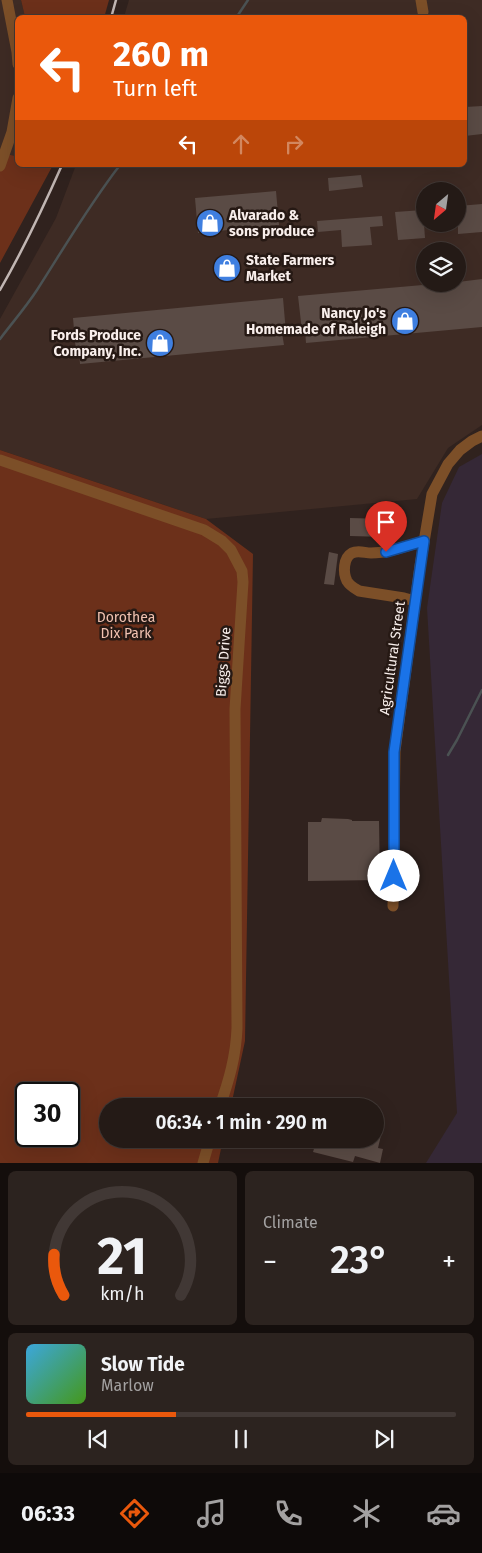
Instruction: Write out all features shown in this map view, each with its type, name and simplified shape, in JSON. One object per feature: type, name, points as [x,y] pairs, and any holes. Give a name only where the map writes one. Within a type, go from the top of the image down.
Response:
[{"type":"street","points":[[7,0],[15,42]]},
{"type":"street","points":[[421,0],[422,12]]},
{"type":"street","points":[[1,159],[12,132],[15,115]]},
{"type":"street","name":"Agricultural Street","points":[[393,906],[394,752],[432,494],[448,464],[460,450],[482,436]]},
{"type":"street","name":"Biggs Drive","points":[[0,460],[204,530],[222,541],[231,550],[242,571],[244,593],[235,709],[237,1028],[233,1066],[223,1098]]},
{"type":"street","points":[[415,601],[359,591],[353,588],[347,582],[344,575],[346,559],[350,554],[357,552],[386,552],[424,541]]},
{"type":"street","points":[[203,1163],[207,1148]]},
{"type":"shaded area","points":[[0,0],[21,0],[25,15],[15,15],[15,156],[0,153]]},
{"type":"shaded area","name":"State Farmers Market","points":[[129,0],[482,0],[482,425],[448,448],[417,499],[206,519],[0,450],[0,319],[56,218],[75,167],[467,167],[467,15],[125,15]]},
{"type":"shaded area","points":[[482,454],[482,1163],[426,1163],[457,1113],[427,608],[442,503],[459,467]]},
{"type":"green space","points":[[21,0],[109,0],[105,15],[25,15]]},
{"type":"green space","points":[[0,153],[15,156],[15,167],[52,167],[0,263]]},
{"type":"green space","name":"Dorothea Dix Park","points":[[0,450],[206,519],[253,554],[245,1041],[233,1098],[99,1098],[99,1148],[221,1148],[218,1163],[0,1163]]},
{"type":"building","points":[[482,106],[482,134],[467,136],[467,107]]},
{"type":"building","points":[[361,175],[363,187],[329,191],[328,178]]},
{"type":"building","points":[[276,191],[279,225],[198,233],[195,198]]},
{"type":"building","points":[[482,204],[482,232],[458,234],[458,232],[466,232],[466,205]]},
{"type":"building","points":[[416,210],[416,232],[425,232],[425,238],[398,240],[395,212]]},
{"type":"building","points":[[382,216],[383,226],[370,227],[372,245],[342,247],[341,230],[318,232],[317,221]]},
{"type":"building","points":[[482,279],[482,327],[306,343],[305,331],[302,331],[298,296],[416,286],[416,292],[466,292],[466,281]]},
{"type":"building","points":[[283,298],[286,333],[282,333],[284,345],[80,364],[79,352],[76,352],[73,318]]},
{"type":"building","points":[[350,518],[385,519],[385,537],[350,536]]},
{"type":"building","points":[[329,552],[338,554],[334,585],[324,584]]},
{"type":"building","points":[[322,818],[379,821],[380,880],[308,881],[308,822],[321,822]]},
{"type":"building","points":[[314,1148],[383,1149],[380,1163],[355,1156],[353,1162],[313,1152]]},
{"type":"waterway","points":[[238,15],[248,0]]},
{"type":"waterway","points":[[0,339],[33,296],[87,211],[119,167]]},
{"type":"waterway","points":[[448,755],[482,690]]},
{"type":"railway","points":[[112,15],[116,0]]},
{"type":"railway","points":[[0,290],[17,260],[61,167]]},
{"type":"place","name":"Alvarado & sons produce","points":[[210,223]]},
{"type":"place","name":"State Farmers Market","points":[[227,268]]},
{"type":"place","name":"Nancy Jo's Homemade of Raleigh","points":[[405,321]]},
{"type":"place","name":"Fords Produce Company, Inc.","points":[[160,343]]},
{"type":"route","points":[[386,552],[424,541],[394,752],[394,876]]}]
